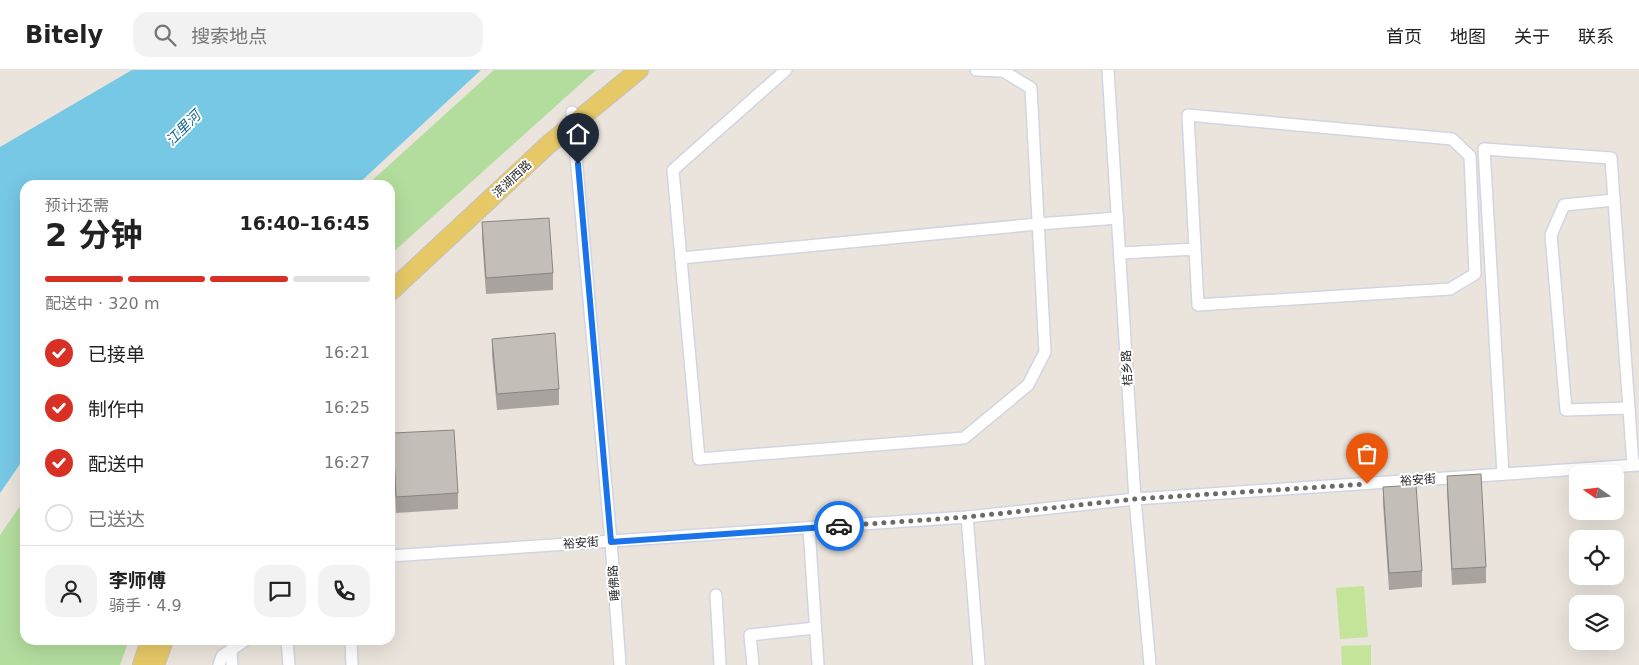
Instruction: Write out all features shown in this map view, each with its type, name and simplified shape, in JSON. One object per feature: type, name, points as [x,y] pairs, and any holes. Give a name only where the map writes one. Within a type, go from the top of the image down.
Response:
[{"type":"main road","name":"滨湖西路","points":[[395,287],[549,144],[623,70]]},
{"type":"main road","name":"滨湖西路","points":[[395,274],[543,137],[573,119],[639,70]]},
{"type":"main road","points":[[142,665],[148,645]]},
{"type":"main road","points":[[155,665],[162,645]]},
{"type":"street","points":[[786,70],[673,170],[699,459],[964,438],[1028,385],[1045,352],[1031,88],[1003,71],[976,70]]},
{"type":"street","name":"桔乡路","points":[[1108,70],[1135,499],[1150,665]]},
{"type":"street","points":[[1188,115],[1452,139],[1470,156],[1475,274],[1450,289],[1198,305],[1195,249],[1188,115]]},
{"type":"street","name":"睡佛路","points":[[573,119],[611,542],[620,665]]},
{"type":"street","points":[[1503,474],[1484,149],[1611,158],[1629,408],[1636,465]]},
{"type":"street","points":[[1614,200],[1564,205],[1551,235],[1566,410],[1629,408]]},
{"type":"street","points":[[681,258],[1118,218]]},
{"type":"street","points":[[1120,253],[1195,249]]},
{"type":"street","name":"裕安街","points":[[395,556],[967,517],[1135,499],[1636,465]]},
{"type":"street","points":[[967,517],[979,665]]},
{"type":"street","points":[[809,528],[818,665]]},
{"type":"street","points":[[716,595],[720,665]]},
{"type":"street","points":[[752,665],[750,635],[815,628]]},
{"type":"street","points":[[219,665],[222,656],[238,645]]},
{"type":"street","points":[[287,645],[289,665]]},
{"type":"street","points":[[350,645],[352,665]]},
{"type":"street","points":[[231,650],[232,665]]},
{"type":"green space","points":[[494,70],[596,70],[395,251],[395,180],[373,180]]},
{"type":"green space","points":[[20,506],[20,645],[127,645],[120,665],[0,665],[0,535]]},
{"type":"green space","points":[[1364,586],[1368,637],[1340,639],[1336,588]]},
{"type":"green space","points":[[1371,645],[1371,665],[1342,665],[1341,646]]},
{"type":"water","name":"江里河","points":[[132,70],[481,70],[362,180],[20,180],[20,464],[0,493],[0,147]]},
{"type":"building","points":[[549,218],[553,273],[486,278],[482,222]]},
{"type":"building","points":[[555,333],[559,389],[497,394],[492,339]]},
{"type":"building","points":[[454,430],[458,493],[396,497],[395,433]]},
{"type":"building","points":[[1481,474],[1486,567],[1452,569],[1447,476]]},
{"type":"building","points":[[1416,485],[1422,571],[1389,573],[1383,487]]},
{"type":"way so far","points":[[839,526],[967,517],[1135,499],[1367,484]]},
{"type":"route","points":[[578,164],[611,542],[839,526]]}]
